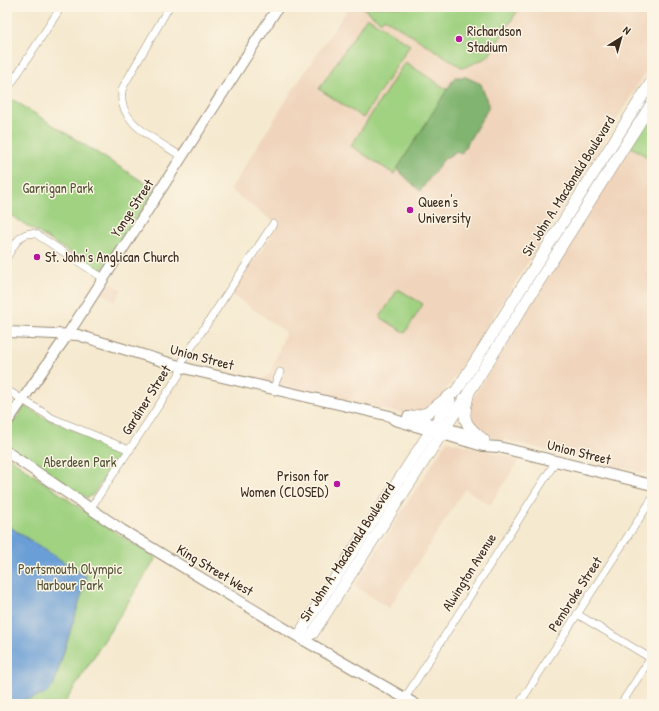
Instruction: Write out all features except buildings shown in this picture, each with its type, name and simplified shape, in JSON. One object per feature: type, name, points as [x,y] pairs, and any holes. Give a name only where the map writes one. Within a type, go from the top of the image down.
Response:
[{"type":"main road","name":"Yonge Street","points":[[7,422],[68,334],[278,7]]},
{"type":"main road","name":"Sir John A. Macdonald Boulevard","points":[[302,639],[303,628],[433,428],[652,81]]},
{"type":"main road","name":"Sir John A. Macdonald Boulevard","points":[[302,639],[313,633],[518,316],[652,103]]},
{"type":"main road","name":"Union Street","points":[[7,332],[68,334],[88,337],[182,367],[390,416],[395,420],[484,440],[499,447]]},
{"type":"main road","points":[[410,417],[428,413],[457,390]]},
{"type":"main road","points":[[469,392],[464,411],[468,428],[484,440]]},
{"type":"main road","name":"Union Street","points":[[390,416],[396,414],[410,417],[433,428]]},
{"type":"main road","name":"Union Street","points":[[444,431],[483,446],[499,447],[652,485]]},
{"type":"main road","name":"King Street West","points":[[7,452],[90,509],[142,542],[302,639],[415,704]]},
{"type":"street","points":[[7,90],[61,7]]},
{"type":"street","points":[[168,7],[121,95],[122,104],[130,120],[181,156]]},
{"type":"street","name":"Gardiner Street","points":[[90,509],[179,375],[187,354],[273,224]]},
{"type":"street","points":[[7,257],[21,236],[29,232],[36,234],[103,278]]},
{"type":"street","points":[[273,389],[280,372]]},
{"type":"street","points":[[7,390],[52,418],[130,450]]},
{"type":"street","name":"Alwington Avenue","points":[[405,698],[556,461]]},
{"type":"street","name":"Pembroke Street","points":[[519,704],[652,499]]},
{"type":"street","points":[[578,614],[652,658],[621,704]]},
{"type":"shaded area","name":"Queen's University","points":[[349,7],[652,7],[652,62],[567,201],[443,395],[420,414],[394,412],[261,380],[270,374],[286,332],[231,294],[279,225],[230,190],[296,85]]},
{"type":"shaded area","points":[[630,146],[652,160],[652,475],[476,433],[467,412],[472,399]]},
{"type":"shaded area","points":[[110,282],[122,290],[115,302],[102,293]]},
{"type":"shaded area","points":[[447,441],[520,459],[490,505],[465,489],[389,608],[354,586]]},
{"type":"green space","name":"Richardson Stadium","points":[[363,7],[520,7],[488,57],[463,68],[384,18],[381,22]]},
{"type":"green space","points":[[367,17],[410,45],[363,118],[319,89]]},
{"type":"green space","points":[[405,62],[448,90],[394,174],[351,146]]},
{"type":"green space","points":[[455,77],[466,77],[481,84],[489,107],[461,154],[457,151],[444,159],[420,191],[397,169]]},
{"type":"green space","name":"Garrigan Park","points":[[7,96],[156,190],[102,270],[98,270],[7,213]]},
{"type":"green space","points":[[652,111],[652,160],[630,146]]},
{"type":"green space","points":[[398,289],[423,304],[405,333],[380,317]]},
{"type":"green space","name":"Aberdeen Park","points":[[25,406],[45,418],[117,449],[120,454],[93,495],[87,498],[7,446],[7,431]]},
{"type":"green space","name":"Portsmouth Olympic Harbour Park","points":[[7,456],[101,523],[156,558],[64,704],[7,704]]},
{"type":"water","points":[[10,527],[87,577],[54,684],[47,693],[30,700],[26,698],[23,704],[7,704],[7,531]]},
{"type":"place","name":"Richardson Stadium","points":[[459,39]]},
{"type":"place","name":"Queen's University","points":[[410,210]]},
{"type":"place","name":"St. John's Anglican Church","points":[[37,257]]},
{"type":"place","name":"Prison for Women (CLOSED)","points":[[337,484]]}]
